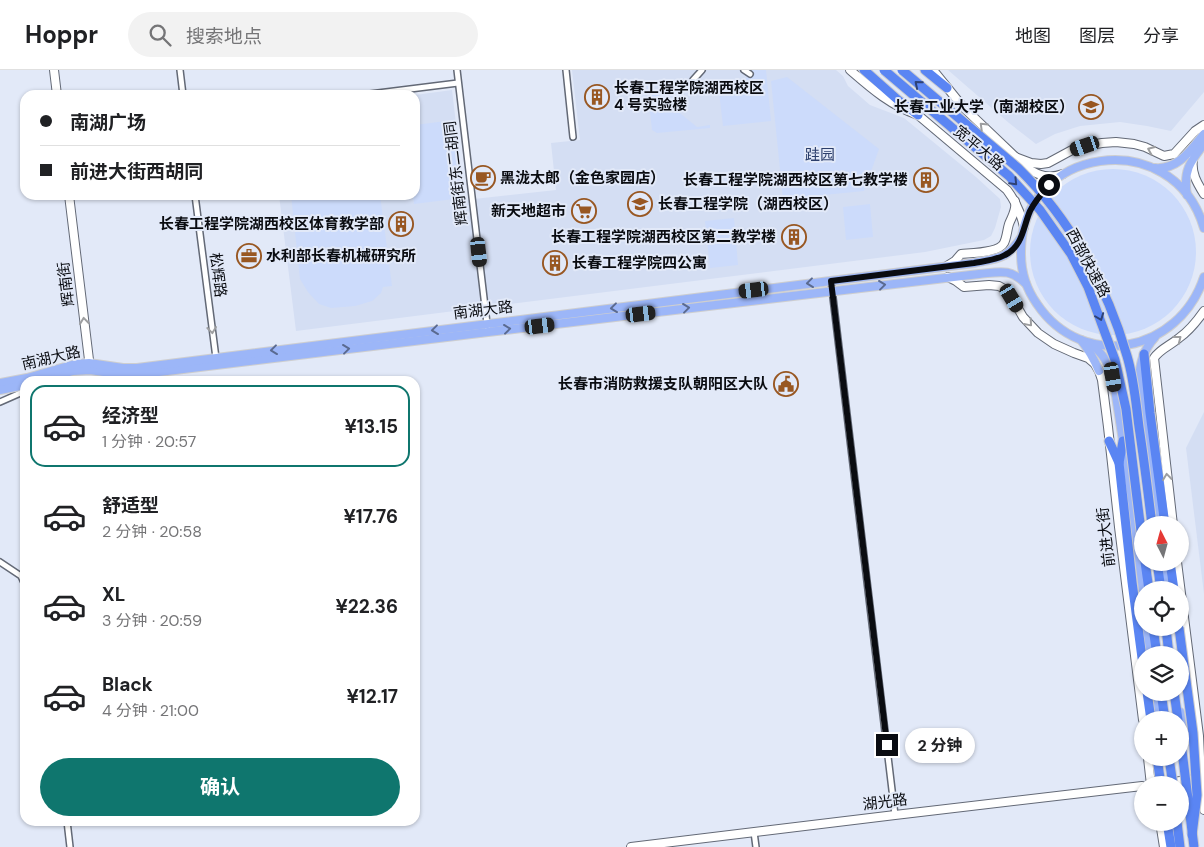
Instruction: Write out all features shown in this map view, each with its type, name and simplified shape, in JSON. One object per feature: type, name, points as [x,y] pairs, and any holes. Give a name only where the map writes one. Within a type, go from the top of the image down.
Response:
[{"type":"highway","points":[[864,70],[898,100],[918,114]]},
{"type":"highway","name":"西部快速路","points":[[884,70],[1009,176],[1040,210],[1071,254],[1088,287],[1115,360],[1126,410],[1139,516]]},
{"type":"highway","name":"西部快速路","points":[[902,70],[1011,162],[1034,184],[1066,224],[1082,251],[1103,290],[1128,357],[1137,409],[1151,516]]},
{"type":"highway","points":[[925,70],[947,88]]},
{"type":"highway","points":[[1144,354],[1164,516]]},
{"type":"highway","points":[[1109,441],[1119,463]]},
{"type":"highway","points":[[1123,441],[1119,463],[1141,646]]},
{"type":"highway","points":[[1180,636],[1193,733],[1196,795],[1192,835]]},
{"type":"highway","points":[[1184,766],[1195,847]]},
{"type":"highway","points":[[1169,831],[1172,847]]},
{"type":"highway","points":[[1177,831],[1179,847]]},
{"type":"main road","points":[[54,70],[56,90]]},
{"type":"main road","name":"宽平大路","points":[[850,70],[881,96],[904,110],[918,114],[1007,190],[1021,214],[1024,227]]},
{"type":"main road","name":"宽平大路","points":[[933,70],[963,107],[1027,168],[1037,174],[1048,177],[1065,174]]},
{"type":"main road","points":[[1015,157],[1031,163],[1048,163],[1072,150],[1109,142],[1134,144],[1164,156],[1170,156],[1181,148],[1195,131],[1204,125]]},
{"type":"main road","points":[[1156,336],[1138,342],[1108,345],[1089,342],[1062,330],[1047,317],[1035,302],[1026,284],[1021,256],[1024,227],[1032,209],[1049,185],[1082,165],[1111,159],[1130,161],[1154,168],[1169,168],[1187,154],[1204,134]]},
{"type":"main road","points":[[1187,195],[1185,183],[1187,170],[1204,144]]},
{"type":"main road","points":[[1194,157],[1194,179],[1204,194]]},
{"type":"main road","points":[[1154,168],[1174,181],[1187,195],[1198,211],[1204,226]]},
{"type":"main road","name":"辉南街","points":[[70,200],[89,366]]},
{"type":"main road","points":[[947,266],[961,254],[995,250],[1001,247],[1004,244],[1015,210],[1014,200]]},
{"type":"main road","name":"南湖大路","points":[[56,376],[89,366],[124,375],[142,374],[974,263],[1005,255],[1015,248],[1022,236]]},
{"type":"main road","name":"南湖大路","points":[[34,376],[75,364],[137,368],[997,272],[1018,276],[1026,284]]},
{"type":"main road","points":[[948,277],[964,287],[989,285],[999,286],[1006,290],[1023,317],[1038,333],[1054,344],[1088,358],[1099,371]]},
{"type":"main road","points":[[1156,516],[1140,380],[1140,365],[1148,344],[1186,311],[1197,295],[1204,277]]},
{"type":"main road","points":[[1172,516],[1154,358],[1157,353],[1181,337],[1194,325],[1204,311]]},
{"type":"main road","points":[[1080,339],[1094,358],[1099,371]]},
{"type":"main road","name":"前进大街","points":[[1089,342],[1101,352],[1113,377],[1131,492],[1141,581]]},
{"type":"main road","name":"前进大街","points":[[1099,371],[1102,380],[1142,711]]},
{"type":"main road","name":"南湖大路","points":[[0,384],[20,380]]},
{"type":"main road","name":"南湖大路","points":[[0,390],[20,386]]},
{"type":"main road","points":[[1178,571],[1199,736],[1204,810]]},
{"type":"main road","points":[[1177,701],[1188,776]]},
{"type":"main road","points":[[1195,847],[1189,780],[1202,778]]},
{"type":"main road","name":"湖光路","points":[[631,847],[1134,787]]},
{"type":"main road","points":[[1161,831],[1164,847]]},
{"type":"street","points":[[180,70],[182,90]]},
{"type":"street","name":"辉南街东二胡同","points":[[457,70],[457,94],[488,328]]},
{"type":"street","points":[[566,70],[573,137]]},
{"type":"street","points":[[693,80],[702,70]]},
{"type":"street","points":[[744,70],[750,74]]},
{"type":"street","points":[[399,90],[458,82]]},
{"type":"street","name":"松辉路","points":[[196,200],[216,358]]},
{"type":"street","points":[[831,281],[895,814]]},
{"type":"street","points":[[0,402],[20,393]]},
{"type":"street","points":[[0,562],[20,575]]},
{"type":"street","points":[[68,826],[70,847]]},
{"type":"street","points":[[754,832],[756,847]]},
{"type":"shaded area","name":"长春工程学院（湖西校区）","points":[[572,70],[836,70],[843,76],[848,86],[870,105],[904,118],[976,177],[1000,199],[1001,207],[991,236],[984,240],[925,252],[296,331],[280,200],[420,200],[420,94],[452,90],[465,200],[556,190],[551,143],[580,140]]},
{"type":"shaded area","name":"长春工业大学（南湖校区）","points":[[948,70],[1204,70],[1204,92],[1171,131],[1120,122],[1080,126],[1055,134],[1036,144]]},
{"type":"shaded area","points":[[1204,412],[1204,594],[1186,448]]},
{"type":"green space","points":[[752,70],[766,70],[771,121],[723,126],[719,92],[738,85],[746,79]]},
{"type":"green space","name":"跬园","points":[[787,77],[879,149],[864,191],[783,199],[771,81]]},
{"type":"green space","points":[[647,86],[670,105],[667,108],[673,113],[676,110],[697,127],[710,125],[710,128],[657,133],[652,130]]},
{"type":"green space","points":[[446,121],[449,143],[455,142],[462,198],[414,204],[414,200],[420,200],[420,124]]},
{"type":"green space","points":[[1105,169],[1121,169],[1145,175],[1172,193],[1190,220],[1196,252],[1190,284],[1172,311],[1145,329],[1121,335],[1105,335],[1081,329],[1060,316],[1049,305],[1036,284],[1030,260],[1030,244],[1036,220],[1049,199],[1060,188],[1081,175]]},
{"type":"green space","points":[[292,200],[381,200],[392,286],[383,287],[381,293],[372,301],[355,306],[331,308],[319,304],[300,279]]},
{"type":"green space","points":[[870,204],[873,237],[846,240],[843,207]]},
{"type":"green space","points":[[734,218],[738,265],[710,268],[705,221]]},
{"type":"place","name":"长春工程学院湖西校区 4 号实验楼","points":[[597,97]]},
{"type":"place","name":"长春工业大学（南湖校区）","points":[[1091,107]]},
{"type":"place","name":"黑泷太郎（金色家园店）","points":[[483,178]]},
{"type":"place","name":"长春工程学院湖西校区第七教学楼","points":[[926,180]]},
{"type":"place","name":"长春工程学院（湖西校区）","points":[[640,204]]},
{"type":"place","name":"新天地超市","points":[[584,211]]},
{"type":"place","name":"长春工程学院湖西校区体育教学部","points":[[401,224]]},
{"type":"place","name":"长春工程学院湖西校区第二教学楼","points":[[794,237]]},
{"type":"place","name":"水利部长春机械研究所","points":[[249,256]]},
{"type":"place","name":"长春工程学院四公寓","points":[[555,263]]},
{"type":"place","name":"长春市消防救援支队朝阳区大队","points":[[786,384]]},
{"type":"route","points":[[887,745],[831,281],[974,263],[1005,255],[1015,248],[1022,236],[1032,209],[1049,185]]}]
